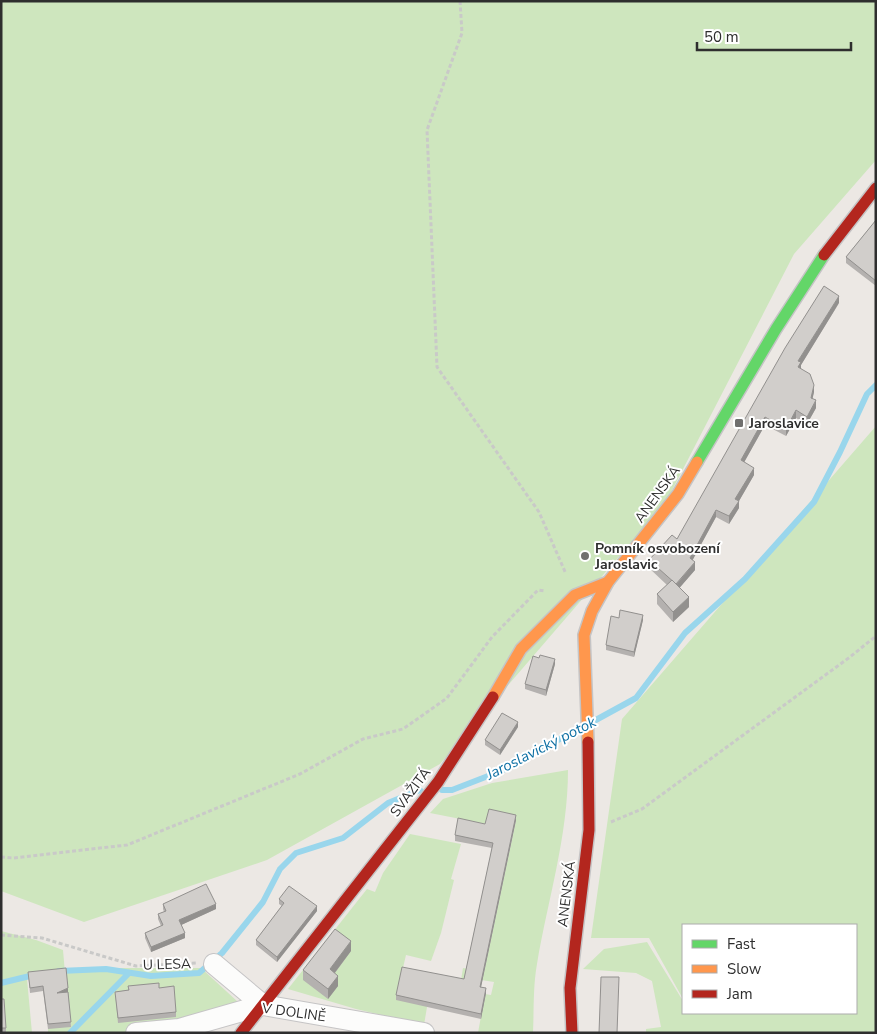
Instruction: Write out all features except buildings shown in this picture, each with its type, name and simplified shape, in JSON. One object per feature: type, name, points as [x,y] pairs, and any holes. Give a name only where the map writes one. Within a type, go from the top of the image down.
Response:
[{"type":"street","name":"ANENSKÁ","points":[[572,1033],[570,988],[588,830],[588,744],[584,635],[592,611],[608,582],[678,494],[830,246],[876,188]]},
{"type":"street","name":"SVAŽITÁ","points":[[241,1033],[438,782],[485,710],[520,649],[575,595],[608,582]]},
{"type":"street","points":[[214,964],[263,1005]]},
{"type":"street","name":"V DOLINĚ","points":[[136,1033],[179,1029],[263,1005],[424,1033]]},
{"type":"path","points":[[460,1],[462,33],[427,130],[437,367],[538,512],[575,595]]},
{"type":"path","points":[[1,856],[12,858],[127,845],[300,774],[363,738],[403,729],[447,698],[492,638],[538,590],[575,595]]},
{"type":"path","points":[[588,830],[642,809],[876,636]]},
{"type":"path","name":"U LESA","points":[[1,935],[42,938],[136,966],[191,962],[214,964]]},
{"type":"green space","points":[[1,1],[876,1],[876,160],[794,254],[666,502],[440,764],[267,860],[84,922],[1,891]]},
{"type":"green space","points":[[876,426],[876,1033],[646,1033],[646,1029],[661,1027],[652,981],[636,973],[583,969],[604,949],[647,942],[682,999],[682,1014],[857,1014],[857,924],[682,924],[682,997],[649,938],[591,938],[622,719]]},
{"type":"green space","points":[[568,770],[565,819],[536,972],[533,1033],[478,1033],[485,994],[491,995],[494,982],[475,979],[460,986],[463,968],[484,972],[516,820],[486,824],[430,813],[443,799],[492,783]]},
{"type":"green space","points":[[410,834],[461,844],[451,879],[454,880],[441,933],[431,961],[406,955],[402,972],[427,1007],[424,1025],[356,1009],[288,989],[367,889],[375,892],[383,873]]},
{"type":"green space","points":[[1,931],[36,940],[63,950],[65,973],[27,979],[32,1033],[1,1033]]},
{"type":"green space","points":[[93,968],[201,968],[238,1002],[195,1023],[118,1033],[48,1033],[65,973]]},
{"type":"waterway","name":"Jaroslavický potok","points":[[594,721],[636,698],[685,633],[745,579],[814,502],[867,394],[876,385]]},
{"type":"waterway","name":"Jaroslavický potok","points":[[442,790],[452,790],[501,771],[580,728]]},
{"type":"waterway","name":"Jaroslavický potok","points":[[59,971],[106,969],[151,976],[199,973],[222,953],[263,902],[280,869],[296,853],[343,838],[388,803],[420,790]]},
{"type":"waterway","points":[[70,1033],[129,973]]},
{"type":"waterway","name":"Jaroslavický potok","points":[[1,983],[34,975]]},
{"type":"traffic: fast","points":[[697,462],[776,329],[824,255]]},
{"type":"traffic: slow","points":[[588,742],[584,635],[592,611],[608,582],[678,494],[697,462]]},
{"type":"traffic: slow","points":[[493,697],[521,649],[575,595],[608,582]]},
{"type":"traffic: jam","points":[[824,255],[876,188]]},
{"type":"traffic: jam","points":[[241,1033],[438,782],[493,697]]},
{"type":"traffic: jam","points":[[572,1033],[570,988],[589,830],[588,742]]},
{"type":"place","name":"Jaroslavice","points":[[739,423]]},
{"type":"place","name":"Pomník osvobození Jaroslavic","points":[[585,556]]}]
